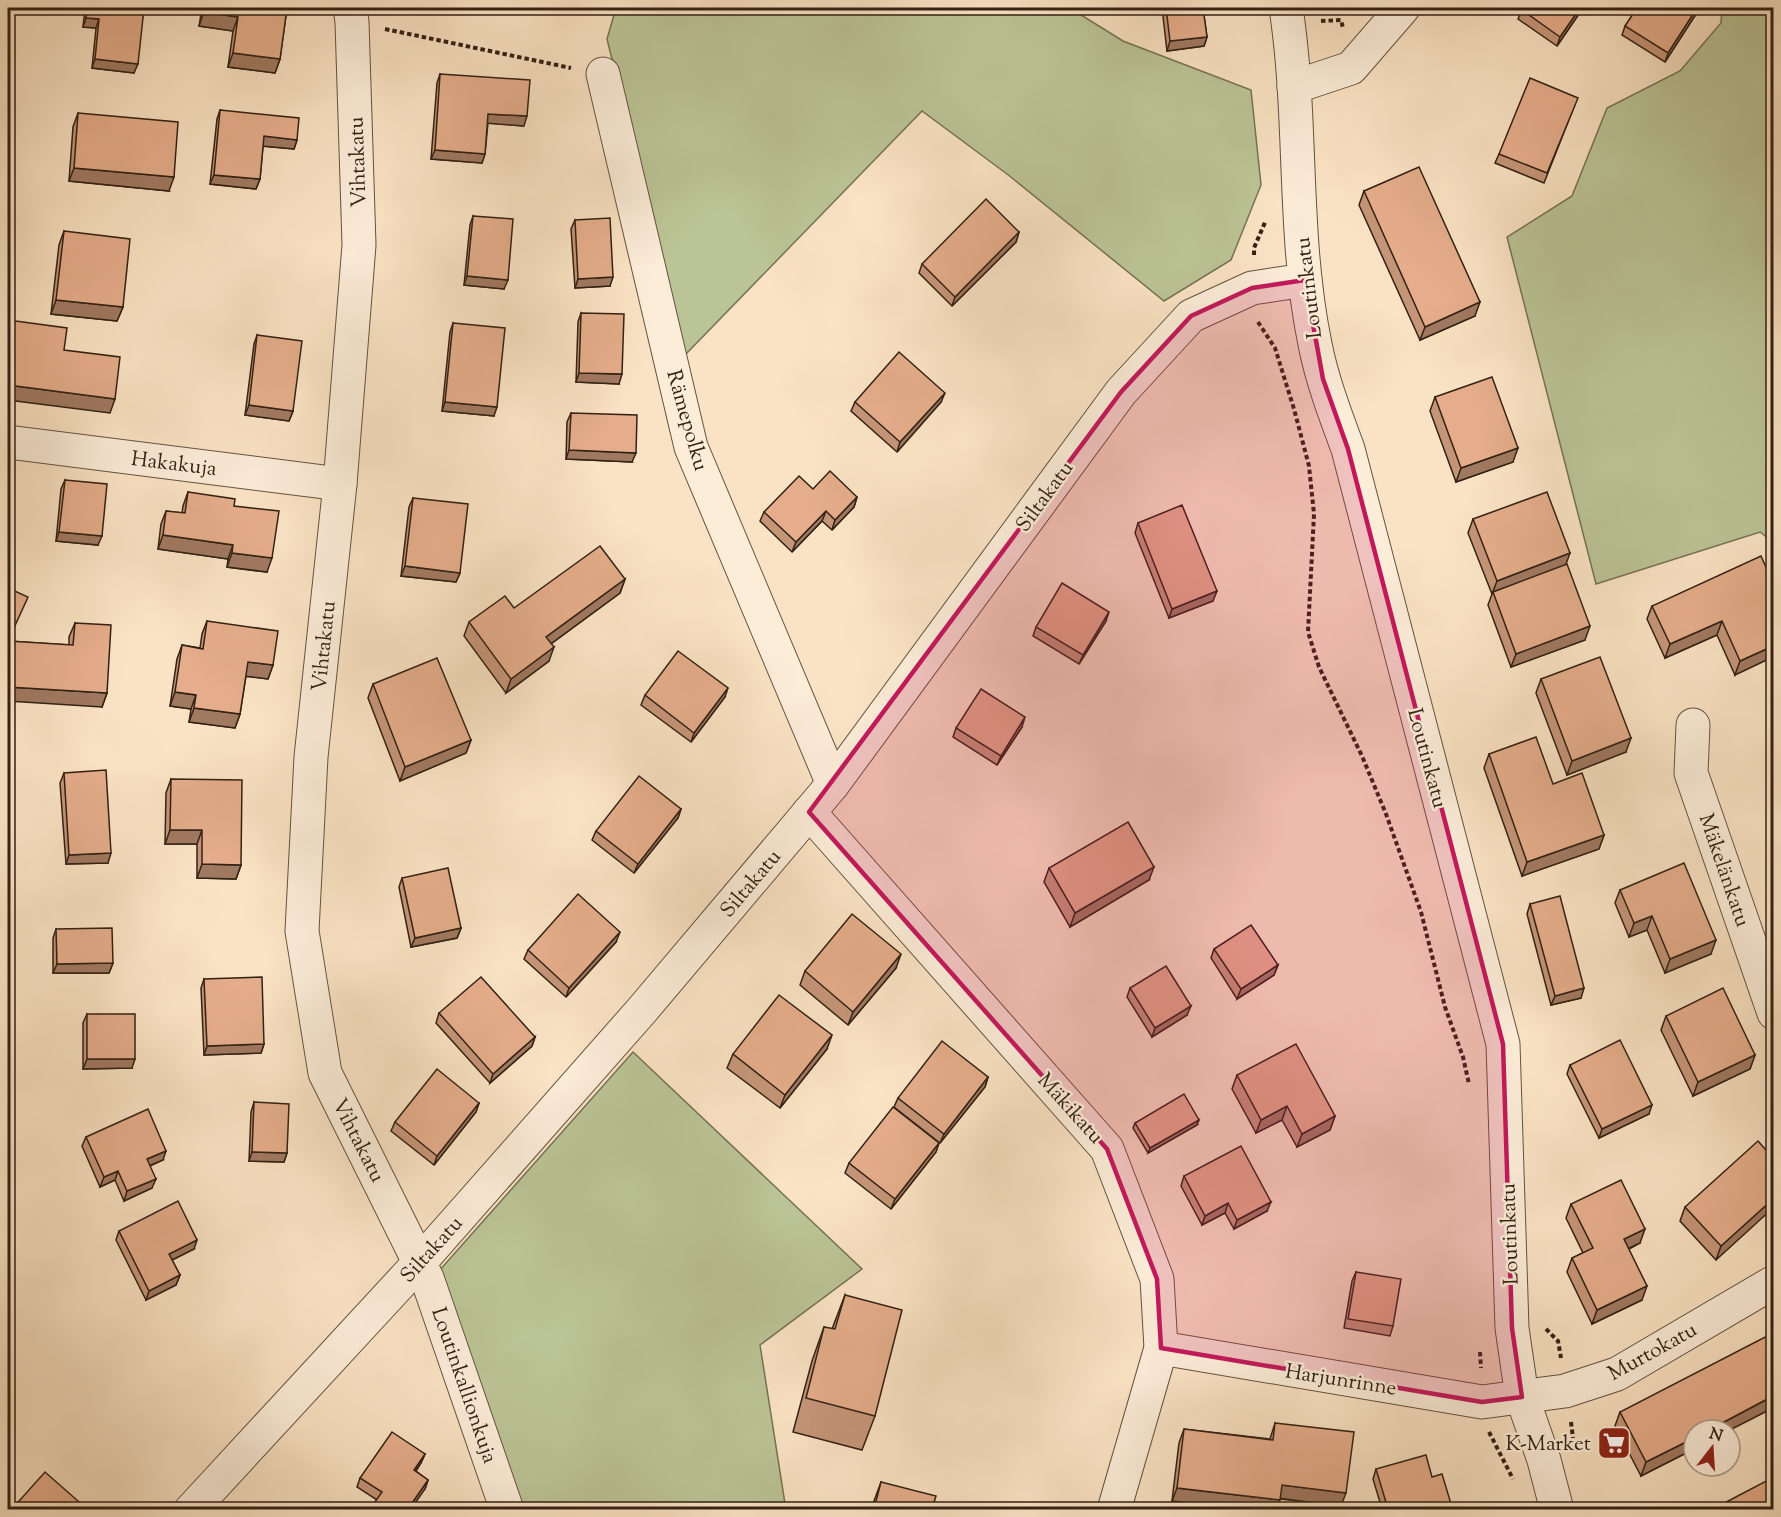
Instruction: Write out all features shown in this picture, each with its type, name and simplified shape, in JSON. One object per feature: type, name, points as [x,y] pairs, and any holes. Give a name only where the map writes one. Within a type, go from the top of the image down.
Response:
[{"type":"street","name":"Loutinkatu","points":[[1286,8],[1294,87],[1298,198],[1305,280],[1314,343],[1323,380],[1348,449],[1503,1044],[1512,1328],[1522,1397],[1544,1460],[1557,1509]]},
{"type":"street","points":[[1294,87],[1351,68],[1403,8]]},
{"type":"street","name":"Vihtakatu","points":[[351,14],[359,245],[340,484],[311,757],[302,931],[325,1073],[420,1262]]},
{"type":"street","name":"Rämepolku","points":[[603,74],[692,447],[833,784]]},
{"type":"street","name":"Siltakatu","points":[[191,1509],[420,1262],[643,1009],[833,784],[1120,392],[1191,316],[1252,288],[1305,280]]},
{"type":"street","name":"Hakakuja","points":[[8,442],[340,484]]},
{"type":"street","name":"Mäkelänkatu","points":[[1693,725],[1691,773],[1773,1013]]},
{"type":"street","name":"Mäkikatu","points":[[809,812],[1107,1149],[1157,1279],[1161,1348],[1114,1509]]},
{"type":"street","name":"Loutinkallionkuja","points":[[420,1262],[507,1509]]},
{"type":"street","name":"Murtokatu","points":[[1522,1397],[1565,1391],[1617,1374],[1773,1282]]},
{"type":"street","name":"Harjunrinne","points":[[1161,1348],[1482,1402],[1522,1397]]},
{"type":"path","points":[[351,14],[603,74]]},
{"type":"path","points":[[1270,211],[1254,248],[1252,288],[1257,320],[1275,348],[1309,466],[1314,514],[1308,632],[1319,667],[1362,756],[1386,814],[1421,912],[1445,1007],[1471,1089]]},
{"type":"path","points":[[1480,1348],[1482,1402],[1489,1432],[1518,1488]]},
{"type":"highlighted area","points":[[1305,280],[1323,379],[1348,449],[1503,1044],[1512,1328],[1522,1397],[1482,1402],[1161,1348],[1157,1279],[1107,1149],[809,812],[1121,392],[1191,316],[1252,288]]},
{"type":"green space","points":[[616,8],[1070,8],[1123,41],[1251,90],[1261,185],[1231,260],[1164,301],[1007,174],[922,111],[685,355],[607,39]]},
{"type":"green space","points":[[1722,8],[1773,8],[1773,542],[1760,532],[1596,584],[1507,237],[1572,196],[1607,108],[1680,71],[1721,23]]},
{"type":"green space","points":[[633,1052],[862,1269],[760,1345],[786,1510],[507,1509],[431,1280]]},
{"type":"building","points":[[87,8],[144,8],[138,64],[95,59],[99,19],[86,18]]},
{"type":"building","points":[[205,8],[287,8],[280,59],[233,53],[238,17],[204,12]]},
{"type":"building","points":[[1166,8],[1203,8],[1207,37],[1170,41]]},
{"type":"building","points":[[1523,8],[1580,8],[1560,37],[1522,10]]},
{"type":"building","points":[[1637,8],[1697,8],[1668,53],[1625,26]]},
{"type":"building","points":[[440,74],[530,80],[527,116],[488,114],[485,154],[435,150]]},
{"type":"building","points":[[1530,78],[1578,98],[1547,173],[1499,154]]},
{"type":"building","points":[[220,110],[299,118],[297,140],[264,136],[260,179],[214,175]]},
{"type":"building","points":[[78,113],[178,122],[174,177],[74,168]]},
{"type":"building","points":[[1419,167],[1480,302],[1425,327],[1364,191]]},
{"type":"building","points":[[986,199],[1019,232],[955,297],[922,264]]},
{"type":"building","points":[[473,216],[513,219],[508,280],[467,276]]},
{"type":"building","points":[[610,218],[613,277],[578,279],[575,220]]},
{"type":"building","points":[[64,231],[130,239],[123,307],[56,300]]},
{"type":"building","points":[[581,313],[624,314],[622,374],[579,373]]},
{"type":"building","points":[[8,320],[67,328],[64,350],[120,357],[115,399],[8,385]]},
{"type":"building","points":[[453,323],[505,328],[497,407],[445,402]]},
{"type":"building","points":[[257,335],[302,341],[293,411],[249,405]]},
{"type":"building","points":[[899,352],[945,393],[900,442],[855,402]]},
{"type":"building","points":[[1492,377],[1518,448],[1461,468],[1435,397]]},
{"type":"building","points":[[571,413],[637,415],[636,453],[569,450]]},
{"type":"building","points":[[830,471],[857,497],[835,520],[826,511],[796,542],[764,512],[799,476],[813,489]]},
{"type":"building","points":[[65,480],[107,484],[102,536],[59,532]]},
{"type":"building","points":[[188,492],[235,499],[234,506],[279,511],[272,558],[232,553],[233,545],[163,535],[166,511],[185,513]]},
{"type":"building","points":[[1547,492],[1570,553],[1497,581],[1473,519]]},
{"type":"building","points":[[413,498],[468,504],[460,573],[405,566]]},
{"type":"building","points":[[1182,505],[1217,591],[1172,609],[1138,523]]},
{"type":"building","points":[[600,546],[625,579],[546,637],[554,647],[511,679],[469,622],[505,596],[514,608]]},
{"type":"building","points":[[1761,556],[1773,583],[1773,646],[1740,661],[1722,621],[1670,644],[1652,606]]},
{"type":"building","points":[[1567,564],[1590,626],[1516,654],[1493,592]]},
{"type":"building","points":[[1062,583],[1109,612],[1083,655],[1036,627]]},
{"type":"building","points":[[8,588],[28,597],[8,641]]},
{"type":"building","points":[[207,621],[278,631],[273,665],[248,662],[240,714],[194,708],[196,695],[175,692],[182,645],[203,649]]},
{"type":"building","points":[[75,623],[111,625],[107,693],[8,687],[8,641],[73,645]]},
{"type":"building","points":[[678,651],[728,688],[694,733],[645,695]]},
{"type":"building","points":[[1600,657],[1631,738],[1572,761],[1541,679]]},
{"type":"building","points":[[437,658],[471,740],[405,767],[373,684]]},
{"type":"building","points":[[981,689],[1025,717],[1001,756],[956,728]]},
{"type":"building","points":[[1536,737],[1553,784],[1582,773],[1604,835],[1527,862],[1489,754]]},
{"type":"building","points":[[106,770],[111,853],[69,855],[64,773]]},
{"type":"building","points":[[639,776],[681,809],[638,864],[596,831]]},
{"type":"building","points":[[171,779],[242,780],[241,865],[202,864],[202,830],[170,830]]},
{"type":"building","points":[[1128,822],[1154,867],[1075,913],[1049,868]]},
{"type":"building","points":[[1684,863],[1716,940],[1670,959],[1652,916],[1634,923],[1620,890]]},
{"type":"building","points":[[448,868],[461,928],[415,938],[402,878]]},
{"type":"building","points":[[578,894],[620,932],[569,988],[528,950]]},
{"type":"building","points":[[1560,896],[1584,988],[1555,996],[1530,904]]},
{"type":"building","points":[[852,914],[901,954],[853,1012],[805,971]]},
{"type":"building","points":[[1251,925],[1278,965],[1241,989],[1214,949]]},
{"type":"building","points":[[112,928],[113,963],[57,964],[56,929]]},
{"type":"building","points":[[1166,966],[1191,1006],[1155,1028],[1130,988]]},
{"type":"building","points":[[262,977],[264,1044],[207,1046],[204,979]]},
{"type":"building","points":[[481,977],[535,1037],[493,1074],[439,1013]]},
{"type":"building","points":[[1723,988],[1755,1055],[1698,1082],[1666,1016]]},
{"type":"building","points":[[779,995],[832,1035],[785,1095],[733,1054]]},
{"type":"building","points":[[87,1014],[135,1014],[135,1059],[87,1059]]},
{"type":"building","points":[[1620,1040],[1652,1105],[1602,1129],[1570,1065]]},
{"type":"building","points":[[942,1041],[988,1077],[944,1134],[898,1098]]},
{"type":"building","points":[[1296,1044],[1335,1116],[1302,1134],[1287,1106],[1261,1120],[1237,1075]]},
{"type":"building","points":[[437,1069],[479,1103],[437,1156],[395,1122]]},
{"type":"building","points":[[1184,1094],[1199,1120],[1150,1148],[1135,1123]]},
{"type":"building","points":[[254,1102],[289,1104],[287,1153],[252,1152]]},
{"type":"building","points":[[893,1107],[939,1143],[895,1199],[849,1163]]},
{"type":"building","points":[[148,1109],[166,1151],[147,1159],[156,1179],[127,1191],[118,1171],[104,1177],[86,1137]]},
{"type":"building","points":[[1758,1141],[1773,1158],[1773,1199],[1721,1246],[1685,1207]]},
{"type":"building","points":[[1241,1146],[1271,1202],[1237,1220],[1228,1203],[1205,1216],[1184,1176]]},
{"type":"building","points":[[1621,1180],[1645,1229],[1624,1239],[1647,1286],[1597,1310],[1572,1258],[1593,1248],[1571,1204]]},
{"type":"building","points":[[178,1201],[197,1240],[169,1254],[180,1275],[149,1291],[119,1231]]},
{"type":"building","points":[[1356,1272],[1401,1279],[1393,1326],[1348,1319]]},
{"type":"building","points":[[845,1295],[902,1310],[875,1416],[806,1398],[824,1327],[835,1329]]},
{"type":"building","points":[[1773,1333],[1773,1396],[1732,1418],[1682,1418],[1682,1444],[1646,1462],[1620,1412]]},
{"type":"building","points":[[1275,1423],[1354,1432],[1346,1493],[1282,1485],[1280,1500],[1177,1488],[1184,1429],[1273,1440]]},
{"type":"building","points":[[392,1432],[425,1454],[414,1470],[428,1480],[408,1509],[370,1509],[382,1492],[360,1478]]},
{"type":"building","points":[[1426,1455],[1432,1477],[1442,1474],[1451,1504],[1440,1507],[1441,1509],[1388,1509],[1376,1469]]},
{"type":"building","points":[[45,1472],[87,1509],[12,1509]]},
{"type":"building","points":[[1770,1479],[1773,1486],[1773,1509],[1713,1509]]},
{"type":"building","points":[[881,1482],[936,1496],[932,1509],[874,1509]]},
{"type":"place","name":"K-Market","points":[[1614,1443]]}]
